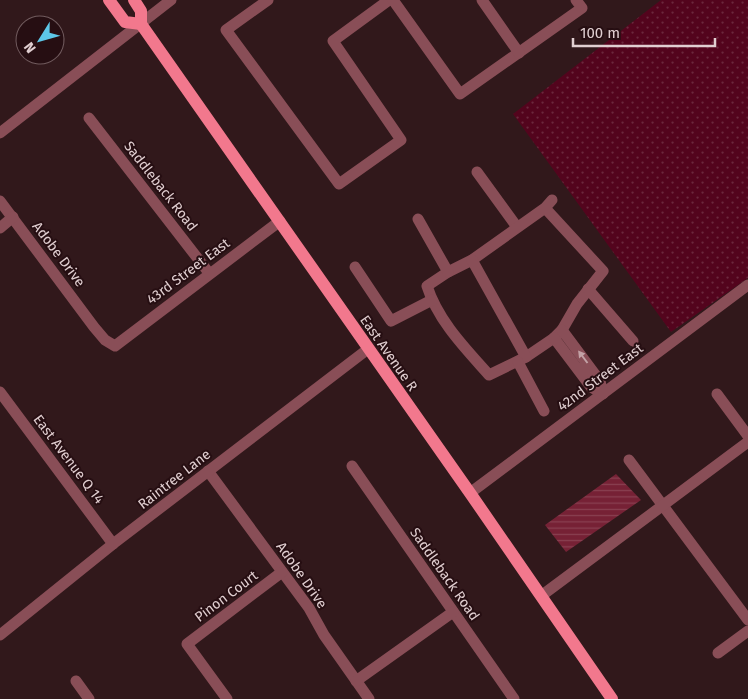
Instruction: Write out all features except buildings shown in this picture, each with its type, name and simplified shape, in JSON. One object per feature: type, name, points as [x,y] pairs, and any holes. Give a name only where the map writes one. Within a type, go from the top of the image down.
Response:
[{"type":"main road","points":[[109,0],[125,22],[141,24]]},
{"type":"main road","name":"East Avenue R","points":[[134,0],[141,11],[141,24],[612,699]]},
{"type":"street","points":[[0,133],[171,0]]},
{"type":"street","points":[[268,0],[226,30],[339,184],[401,140],[333,41],[391,0],[460,94],[582,8],[576,0]]},
{"type":"street","points":[[482,0],[519,53]]},
{"type":"street","name":"Saddleback Road","points":[[89,118],[209,273]]},
{"type":"street","points":[[477,172],[517,227]]},
{"type":"street","name":"Adobe Drive","points":[[0,201],[105,340],[115,346]]},
{"type":"street","points":[[549,204],[603,271],[576,304],[558,334],[522,359],[489,375],[458,340],[432,300],[427,286],[448,272],[472,260],[517,227],[549,204]]},
{"type":"street","points":[[0,228],[13,217]]},
{"type":"street","points":[[418,219],[448,272]]},
{"type":"street","name":"43rd Street East","points":[[115,346],[280,221]]},
{"type":"street","points":[[472,260],[522,359],[544,411]]},
{"type":"street","points":[[355,267],[391,321],[432,300]]},
{"type":"street","name":"42nd Street East","points":[[470,493],[748,285]]},
{"type":"street","points":[[588,289],[633,341]]},
{"type":"street","points":[[558,334],[591,387],[603,394]]},
{"type":"street","name":"Raintree Lane","points":[[0,635],[113,544],[368,348]]},
{"type":"street","name":"East Avenue Q 14","points":[[0,392],[113,544]]},
{"type":"street","points":[[717,394],[748,436]]},
{"type":"street","points":[[541,596],[748,442]]},
{"type":"street","points":[[629,460],[748,620]]},
{"type":"street","name":"Saddleback Road","points":[[352,466],[514,699]]},
{"type":"street","name":"Adobe Drive","points":[[208,471],[309,608],[324,635],[369,699]]},
{"type":"street","name":"Pinon Court","points":[[227,699],[187,644],[282,572]]},
{"type":"street","points":[[356,681],[452,612]]},
{"type":"street","points":[[718,653],[748,631]]},
{"type":"street","points":[[76,681],[89,699]]},
{"type":"shaded area","points":[[661,0],[748,0],[748,278],[671,332],[513,114]]},
{"type":"shaded area","points":[[616,474],[641,500],[566,552],[545,525]]}]
